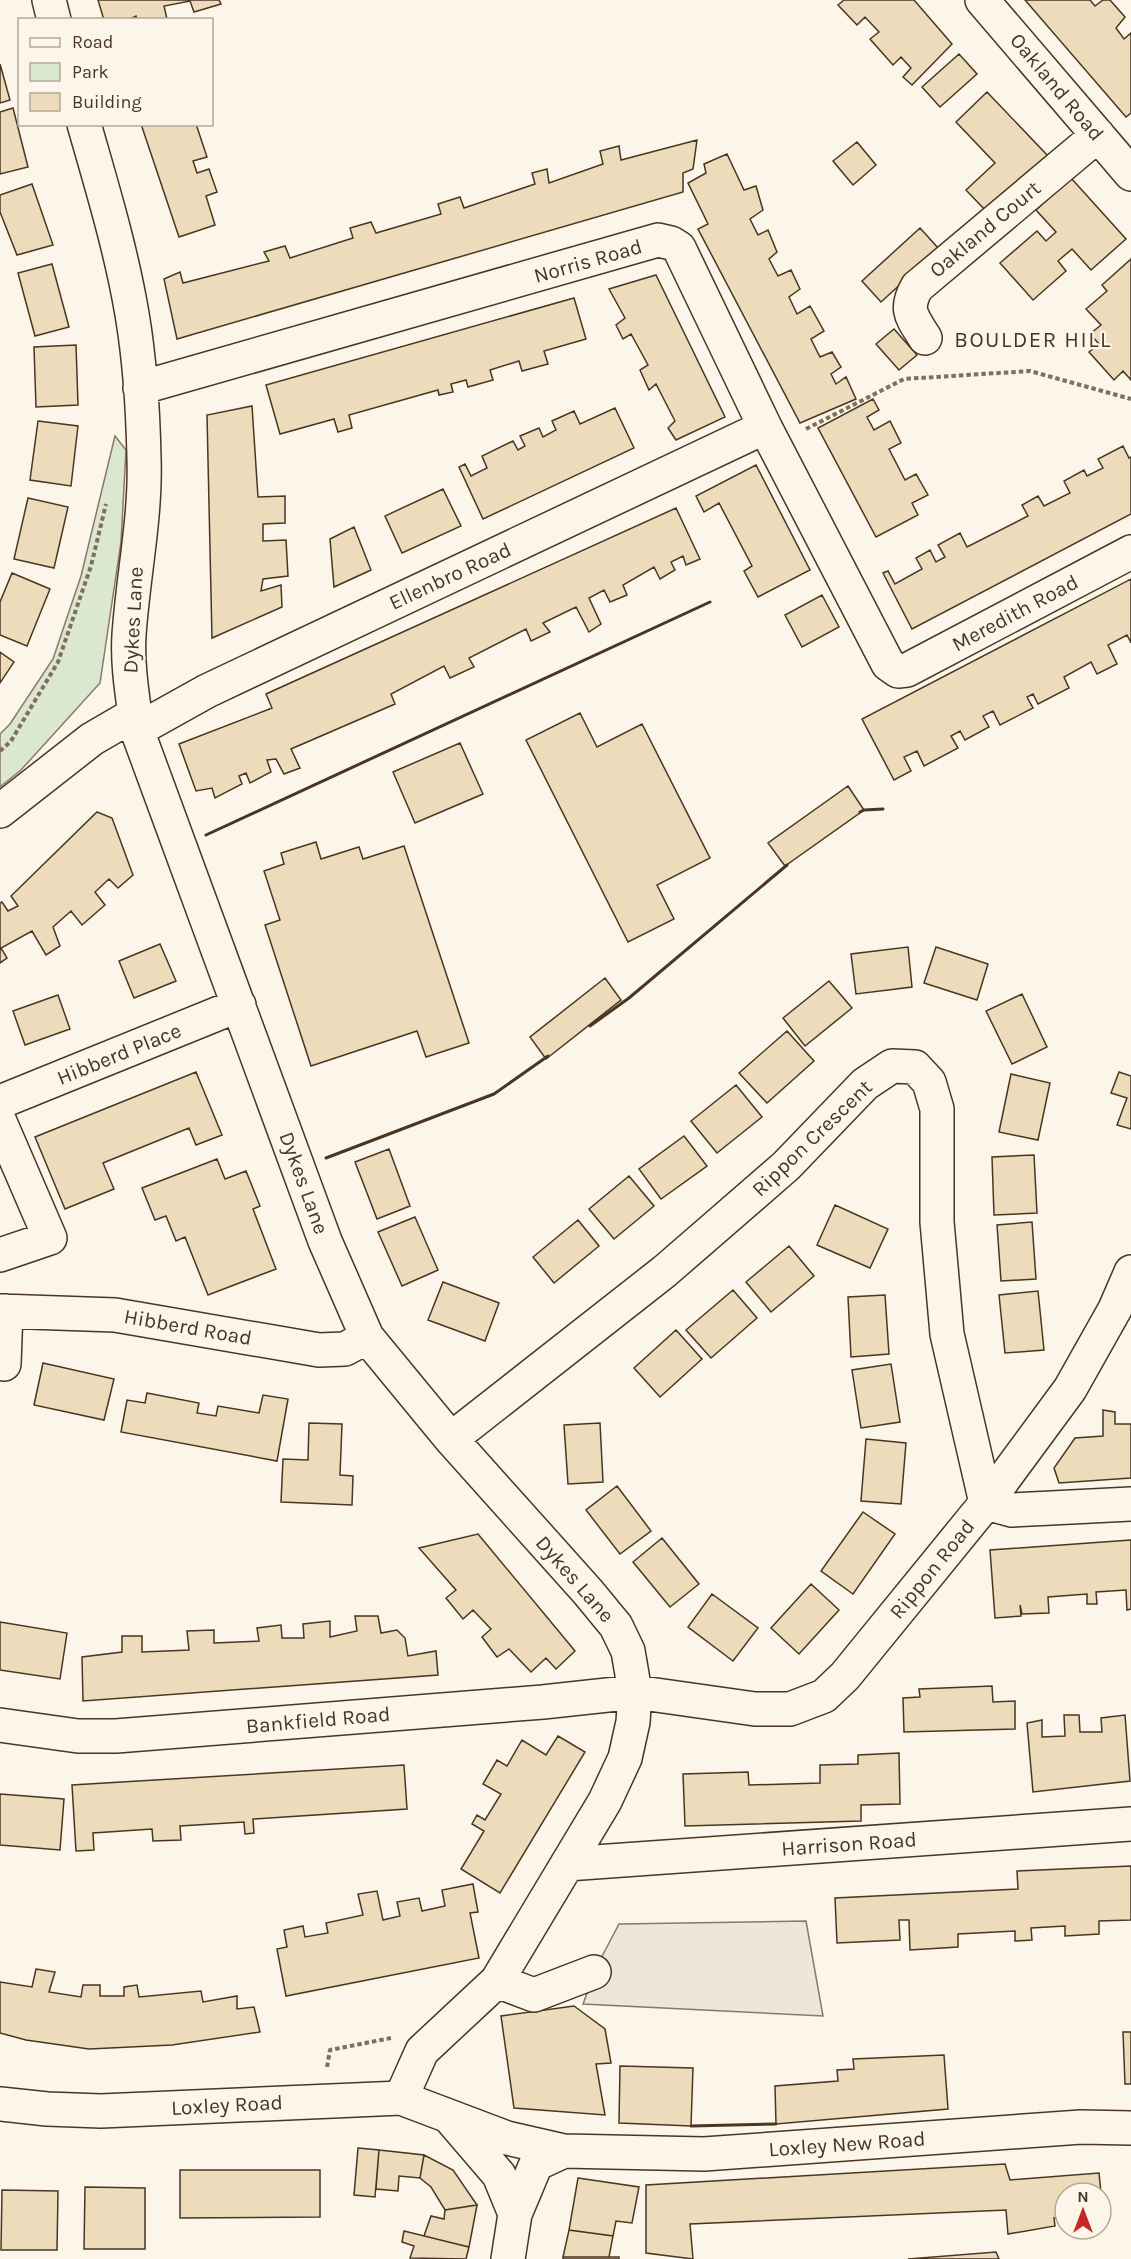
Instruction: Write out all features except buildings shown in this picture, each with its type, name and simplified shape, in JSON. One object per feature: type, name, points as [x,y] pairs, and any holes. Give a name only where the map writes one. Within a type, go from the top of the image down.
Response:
[{"type":"street","points":[[48,0],[53,18]]},
{"type":"street","name":"Oakland Road","points":[[982,0],[1131,174]]},
{"type":"street","name":"Dykes Lane","points":[[85,126],[119,252],[132,315],[140,388],[144,461],[129,637],[129,681],[136,722],[325,1241],[367,1337],[451,1439],[616,1626],[628,1652],[635,1692],[633,1722],[625,1758],[604,1801],[497,1981],[422,2051],[401,2098]]},
{"type":"street","name":"Oakland Court","points":[[926,338],[910,315],[910,300],[917,287],[1098,135]]},
{"type":"street","name":"Norris Road","points":[[140,388],[658,240],[671,243],[679,248],[770,436],[888,664],[898,671]]},
{"type":"street","name":"Ellenbro Road","points":[[0,811],[92,739],[207,691],[770,436]]},
{"type":"street","name":"Meredith Road","points":[[898,671],[908,670],[1131,552]]},
{"type":"street","name":"Hibberd Place","points":[[0,1102],[239,1005]]},
{"type":"street","name":"Rippon Crescent","points":[[451,1439],[674,1264],[786,1166],[865,1084],[892,1066],[915,1067],[929,1082],[937,1109],[937,1222],[946,1334],[986,1503]]},
{"type":"street","points":[[0,1122],[50,1238],[0,1255]]},
{"type":"street","name":"Rippon Road","points":[[635,1692],[755,1709],[790,1709],[824,1696],[845,1676],[986,1503],[1070,1389],[1115,1309],[1131,1272]]},
{"type":"street","name":"Hibberd Road","points":[[4,1364],[3,1311],[115,1315],[319,1350],[345,1348],[367,1337]]},
{"type":"street","points":[[986,1503],[1012,1510],[1131,1504]]},
{"type":"street","name":"Bankfield Road","points":[[0,1725],[78,1736],[116,1736],[543,1702],[635,1692]]},
{"type":"street","name":"Harrison Road","points":[[567,1864],[1131,1824]]},
{"type":"street","points":[[497,1981],[534,1995],[594,1972]]},
{"type":"street","name":"Loxley Road","points":[[0,2104],[101,2111],[401,2098],[507,2138],[564,2151]]},
{"type":"street","name":"Loxley Road","points":[[450,2117],[498,2175],[515,2214]]},
{"type":"street","name":"Loxley New Road","points":[[564,2151],[704,2154],[1081,2127],[1131,2128]]},
{"type":"street","points":[[508,2259],[515,2214],[536,2164],[564,2151]]},
{"type":"path","points":[[770,436],[904,379],[1030,371],[1131,399]]},
{"type":"path","points":[[0,751],[11,741],[58,662],[91,566],[107,500]]},
{"type":"green space","points":[[115,436],[126,450],[121,542],[100,683],[21,770],[0,787],[0,734],[10,724],[53,659],[81,576]]},
{"type":"shaded area","points":[[806,1921],[823,2016],[583,2004],[598,1964],[619,1924]]},
{"type":"wall","points":[[206,835],[710,602]]},
{"type":"wall","points":[[860,812],[883,809]]},
{"type":"wall","points":[[590,1026],[629,998],[787,865]]},
{"type":"wall","points":[[326,1158],[494,1094],[548,1056]]},
{"type":"wall","points":[[691,2126],[776,2124]]},
{"type":"district","name":"BOULDER HILL","points":[[1033,340]]}]
